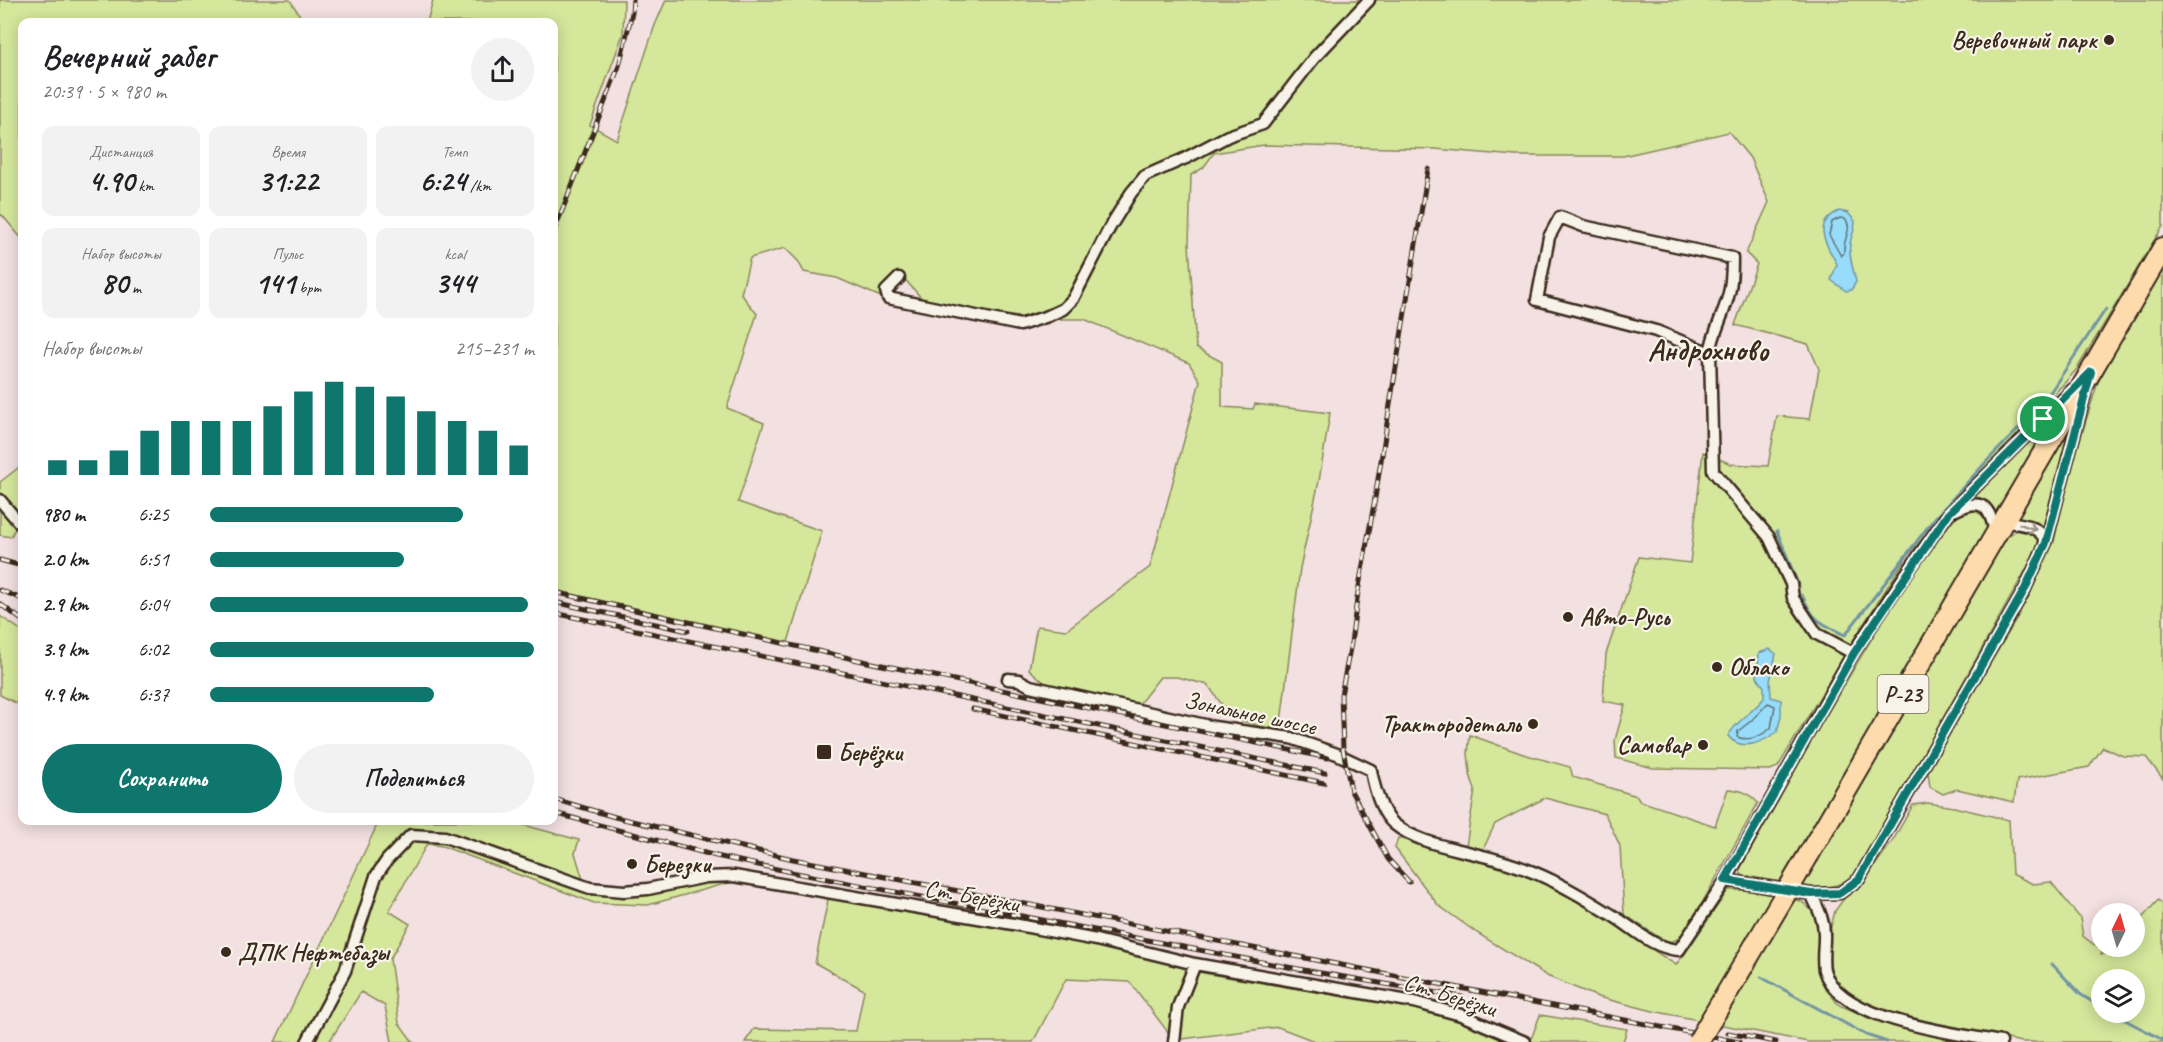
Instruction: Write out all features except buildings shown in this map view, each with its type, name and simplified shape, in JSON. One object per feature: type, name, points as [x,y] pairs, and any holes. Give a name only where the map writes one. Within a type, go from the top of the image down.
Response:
[{"type":"highway","name":"Р-23","points":[[1698,1042],[2163,248]]},
{"type":"street","points":[[899,278],[886,291],[888,298],[1020,325],[1031,323],[1064,309],[1081,286],[1110,227],[1131,193],[1145,176],[1228,136],[1263,124],[1314,58],[1369,0]]},
{"type":"street","points":[[1710,353],[1656,331],[1537,300],[1550,237],[1560,217],[1583,226],[1732,258],[1728,298],[1712,337],[1710,353],[1713,471],[1769,537],[1791,584],[1793,598],[1816,634],[1854,653]]},
{"type":"street","points":[[2091,372],[2046,543],[2025,589],[1859,879],[1840,893],[1811,894],[1725,880],[1854,653],[1948,514],[2091,372]]},
{"type":"street","points":[[0,500],[18,521]]},
{"type":"street","points":[[1948,514],[1970,504],[1979,505],[1986,509],[2000,528],[2021,524],[2036,529],[2045,538],[2046,543]]},
{"type":"street","name":"Зональное шоссе","points":[[1008,679],[1203,725],[1291,738],[1337,754],[1371,770],[1374,785],[1385,810],[1392,822],[1402,830],[1439,845],[1506,862],[1552,880],[1667,950],[1680,950],[1725,880]]},
{"type":"street","name":"Ст. Берёзки","points":[[307,1042],[351,956],[376,876],[387,860],[411,835],[445,837],[597,889],[624,891],[648,889],[706,877],[734,876],[1096,940],[1196,964],[1414,1002],[1461,1015],[1525,1042]]},
{"type":"street","points":[[1811,894],[1822,916],[1824,968],[1829,981],[1839,994],[1877,1014],[1903,1022],[2001,1042]]},
{"type":"street","points":[[1174,1042],[1178,1007],[1196,964]]},
{"type":"green space","points":[[0,0],[290,0],[301,18],[18,18],[18,234],[2,215],[0,216]]},
{"type":"green space","points":[[433,0],[624,0],[623,34],[590,125],[617,140],[655,25],[666,0],[2163,0],[2163,226],[2077,369],[1908,555],[1856,636],[1778,767],[1770,770],[1653,768],[1616,758],[1615,740],[1625,705],[1603,701],[1606,654],[1639,557],[1690,563],[1703,452],[1731,464],[1768,466],[1777,416],[1810,419],[1819,369],[1808,344],[1735,325],[1757,264],[1746,253],[1769,202],[1750,158],[1729,132],[1623,156],[1516,156],[1435,149],[1264,145],[1214,153],[1203,168],[1191,175],[1189,244],[1196,348],[1222,362],[1222,407],[1253,409],[1255,404],[1330,413],[1319,481],[1300,568],[1280,731],[1242,721],[1222,705],[1208,685],[1177,677],[1160,677],[1139,704],[1047,685],[1029,669],[1037,626],[1066,630],[1150,567],[1200,381],[1189,363],[1084,319],[1031,319],[925,302],[900,274],[881,297],[837,278],[804,272],[798,261],[785,248],[750,258],[741,294],[757,314],[727,408],[764,423],[738,502],[822,531],[788,642],[558,591],[558,18],[428,18]]},
{"type":"green space","points":[[2163,265],[2163,779],[2146,757],[2123,756],[2103,747],[2089,767],[2017,780],[2014,802],[1957,789],[1943,794],[1930,787],[1928,772],[2036,581],[2054,542],[2069,475],[2098,382]]},
{"type":"green space","points":[[2053,414],[2055,417],[1996,513],[1986,501],[1972,496]]},
{"type":"green space","points":[[2065,433],[2067,436],[2045,532],[2034,520],[2017,518]]},
{"type":"green space","points":[[18,468],[18,525],[11,537],[0,535],[0,482]]},
{"type":"green space","points":[[1973,511],[1984,516],[1987,526],[1985,535],[1780,881],[1748,880],[1740,871],[1744,854],[1885,616],[1953,520],[1960,514]]},
{"type":"green space","points":[[2026,529],[2036,536],[2038,548],[1856,874],[1830,887],[1801,886],[2005,538],[2017,530]]},
{"type":"green space","points":[[0,616],[18,628],[18,704],[0,695]]},
{"type":"green space","points":[[1470,735],[1523,754],[1570,767],[1573,777],[1637,796],[1640,801],[1715,826],[1728,789],[1745,793],[1758,803],[1683,937],[1670,942],[1624,914],[1620,846],[1605,814],[1545,798],[1495,824],[1480,856],[1551,883],[1676,965],[1728,890],[1749,890],[1801,901],[1811,910],[1818,924],[1818,960],[1825,988],[1839,1005],[1874,1020],[1972,1042],[1808,1042],[1653,1011],[1598,997],[1547,976],[1477,933],[1438,905],[1395,848],[1398,838],[1465,852],[1475,790],[1470,774],[1468,753]]},
{"type":"green space","points":[[1928,803],[1954,807],[2009,820],[2012,874],[2033,884],[2051,882],[2080,918],[2083,936],[2091,942],[2091,957],[2145,957],[2145,915],[2158,900],[2163,904],[2163,1042],[2022,1042],[1893,1016],[1864,1006],[1839,986],[1831,970],[1829,934],[1835,911],[1845,897],[1862,883],[1892,842],[1913,805]]},
{"type":"green space","points":[[377,825],[524,825],[579,840],[575,853],[586,890],[707,880],[739,880],[648,905],[594,903],[442,846],[427,844],[389,911],[410,924],[390,959],[399,1023],[413,1042],[392,1042],[385,1006],[361,992],[329,1042],[275,1042]]},
{"type":"green space","points":[[829,895],[1120,951],[1203,973],[1413,1008],[1459,1020],[1508,1042],[1317,1042],[1278,1027],[1174,1040],[1130,982],[1066,979],[1033,1042],[745,1042],[754,1029],[856,1031],[864,990],[815,963]]},
{"type":"green space","points":[[1540,1015],[1627,1029],[1623,1042],[1530,1042]]},
{"type":"water","points":[[1839,211],[1848,213],[1855,221],[1850,258],[1856,282],[1851,290],[1846,291],[1831,280],[1837,264],[1823,235],[1825,222]]},
{"type":"water","points":[[1770,649],[1776,654],[1770,681],[1771,697],[1781,700],[1781,716],[1777,732],[1753,744],[1740,744],[1728,736],[1764,698],[1764,687],[1757,677],[1759,653]]},
{"type":"waterway","points":[[1802,595],[1810,611],[1818,620],[1845,635],[1934,519],[2041,406],[2106,309]]},
{"type":"waterway","points":[[1777,531],[1799,587]]},
{"type":"waterway","points":[[2052,964],[2080,994],[2091,1001]]},
{"type":"waterway","points":[[1761,977],[1866,1035],[1887,1042]]},
{"type":"waterway","points":[[2131,1023],[2163,1040]]},
{"type":"railway","points":[[558,221],[619,66],[633,0]]},
{"type":"railway","points":[[1409,882],[1388,859],[1351,791],[1343,749],[1341,695],[1428,169]]},
{"type":"railway","points":[[0,560],[18,565]]},
{"type":"railway","points":[[0,590],[18,597]]},
{"type":"railway","points":[[558,593],[858,660],[1328,758]]},
{"type":"railway","points":[[558,603],[688,631]]},
{"type":"railway","points":[[0,604],[18,617]]},
{"type":"railway","points":[[558,614],[1325,773]]},
{"type":"railway","points":[[973,709],[1324,783]]},
{"type":"railway","points":[[558,800],[615,817],[793,859],[1739,1042]]},
{"type":"railway","points":[[558,814],[716,856],[791,872],[1309,971],[1462,997]]},
{"type":"railway","points":[[1728,1033],[1776,1042]]},
{"type":"place","name":"Веревочный парк","points":[[2109,40]]},
{"type":"place","name":"Авто-Русь","points":[[1568,617]]},
{"type":"place","name":"Облако","points":[[1717,667]]},
{"type":"place","name":"Трактородеталь","points":[[1533,724]]},
{"type":"place","name":"Самовар","points":[[1703,745]]},
{"type":"place","name":"Берёзки","points":[[824,752]]},
{"type":"place","name":"Березки","points":[[632,864]]},
{"type":"place","name":"ДПК Нефтебазы","points":[[226,952]]},
{"type":"district","name":"Андрохново","points":[[1708,350]]},
{"type":"route","points":[[2091,372],[2046,543],[2025,589],[1859,879],[1840,893],[1811,894],[1725,880],[1854,653],[1904,577],[1948,514],[2043,419],[2091,372]]}]
